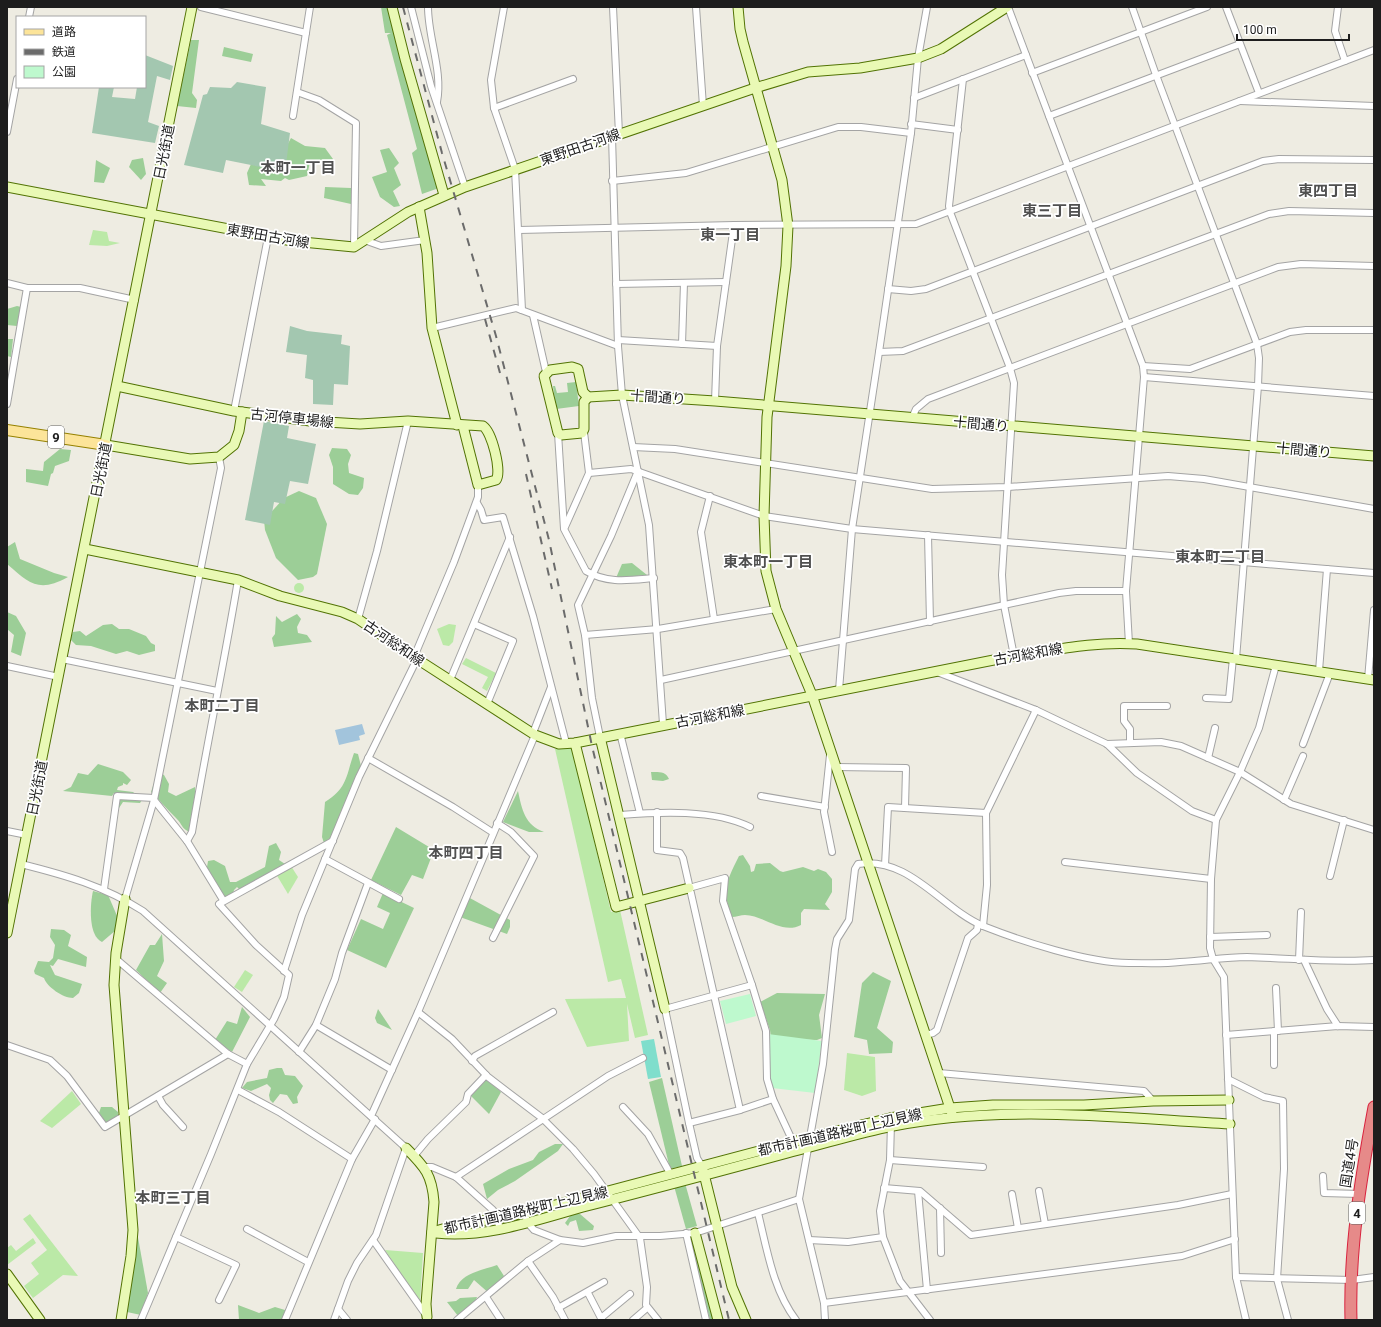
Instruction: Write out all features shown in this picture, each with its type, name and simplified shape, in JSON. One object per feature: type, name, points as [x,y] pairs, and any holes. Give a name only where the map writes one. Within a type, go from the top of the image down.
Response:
[{"type":"highway","name":"国道4号","points":[[1351,1320],[1352,1280],[1359,1194],[1374,1107]]},
{"type":"main road","name":"9","points":[[7,430],[106,445]]},
{"type":"street","name":"日光街道","points":[[7,933],[152,215],[192,7]]},
{"type":"street","points":[[201,7],[306,33]]},
{"type":"street","points":[[293,116],[310,7]]},
{"type":"street","points":[[392,7],[405,59],[444,195]]},
{"type":"street","points":[[411,7],[416,32],[437,103],[465,187]]},
{"type":"street","points":[[428,7],[428,23],[435,54],[439,92],[437,103]]},
{"type":"street","points":[[504,7],[491,80],[494,108],[515,169],[522,310]]},
{"type":"street","points":[[613,7],[615,135],[612,181],[618,343],[622,395],[649,525],[664,724]]},
{"type":"street","points":[[696,7],[703,106]]},
{"type":"street","points":[[738,7],[740,29],[749,59],[755,88],[774,148],[786,197],[788,226],[786,266],[768,406],[764,516],[766,571],[776,609],[812,695],[952,1113]]},
{"type":"street","points":[[839,690],[852,529],[880,352],[911,133],[918,58],[927,7]]},
{"type":"street","name":"東野田古河線","points":[[7,188],[268,237],[354,248],[367,241],[392,222],[418,206],[465,187],[755,88],[808,72],[860,68],[918,58],[941,49],[1007,7]]},
{"type":"street","points":[[1007,7],[1144,366],[1126,591],[1128,644]]},
{"type":"street","points":[[1132,7],[1156,76],[1257,344],[1259,358],[1258,386],[1235,659],[1229,699],[1206,698]]},
{"type":"street","points":[[1032,73],[1207,7]]},
{"type":"street","points":[[1226,7],[1259,93]]},
{"type":"street","points":[[1338,7],[1335,31],[1345,61]]},
{"type":"street","points":[[1049,116],[1240,44]]},
{"type":"street","points":[[519,230],[734,225],[788,226],[916,224],[1374,50]]},
{"type":"street","points":[[914,98],[1026,55]]},
{"type":"street","points":[[494,108],[573,79]]},
{"type":"street","points":[[963,79],[949,206],[1010,368],[1014,383],[1002,575],[1004,605],[1014,656]]},
{"type":"street","points":[[7,132],[16,84]]},
{"type":"street","points":[[297,92],[319,100],[356,123],[354,248]]},
{"type":"street","points":[[1238,101],[1257,103],[1374,106]]},
{"type":"street","points":[[912,124],[958,130]]},
{"type":"street","points":[[612,181],[686,173],[774,148],[838,127],[861,127],[911,133]]},
{"type":"street","points":[[888,289],[911,291],[926,289],[1090,226],[1270,160],[1374,160]]},
{"type":"street","points":[[284,971],[302,915],[368,758],[415,658],[454,562],[479,491],[432,328],[425,240],[418,206]]},
{"type":"street","points":[[880,352],[903,351],[1269,214],[1279,212],[1374,213]]},
{"type":"street","points":[[715,401],[717,346],[734,225]]},
{"type":"street","points":[[117,386],[238,412],[268,237]]},
{"type":"street","points":[[367,241],[381,246],[425,240]]},
{"type":"street","points":[[912,418],[916,410],[928,399],[1278,267],[1301,264],[1374,266]]},
{"type":"street","points":[[682,344],[684,282]]},
{"type":"street","points":[[616,284],[726,282]]},
{"type":"street","points":[[7,283],[27,288],[80,288],[135,300]]},
{"type":"street","points":[[7,404],[8,382],[27,288]]},
{"type":"street","points":[[432,328],[516,308],[618,343],[717,346]]},
{"type":"street","points":[[533,315],[546,372],[544,378],[558,433],[564,529],[586,571],[592,575],[613,581],[654,578]]},
{"type":"street","points":[[1144,366],[1190,369],[1290,332],[1306,330],[1374,330]]},
{"type":"street","points":[[546,372],[572,367],[577,368],[584,395],[588,397],[584,402],[584,432],[589,473],[564,529]]},
{"type":"street","points":[[1144,377],[1374,396]]},
{"type":"street","name":"十間通り","points":[[588,397],[622,395],[715,401],[1374,456]]},
{"type":"street","name":"古河停車場線","points":[[219,457],[234,445],[239,431],[238,412],[349,424],[408,421],[483,426],[490,434],[499,476],[493,482],[478,485]]},
{"type":"street","points":[[358,619],[370,578],[408,421]]},
{"type":"street","points":[[558,433],[561,436],[584,432]]},
{"type":"street","points":[[106,445],[190,459],[219,457],[221,468],[154,799],[124,899],[115,958],[114,1002],[133,1230],[131,1256],[121,1320]]},
{"type":"street","points":[[633,447],[675,449],[859,479],[932,489],[1008,487],[1136,478],[1185,477],[1249,486],[1374,509]]},
{"type":"street","points":[[589,473],[631,469],[764,516],[852,529],[1374,573]]},
{"type":"street","points":[[638,471],[578,605],[586,635],[592,698],[600,737],[641,900],[666,1009],[697,1158],[703,1171],[732,1288],[746,1320]]},
{"type":"street","points":[[710,496],[701,532],[714,619]]},
{"type":"street","points":[[476,503],[481,510],[484,520],[503,517],[510,537],[552,686],[571,743],[616,907],[725,878],[723,900],[766,1031],[767,1079],[773,1099],[793,1142]]},
{"type":"street","points":[[928,535],[930,622]]},
{"type":"street","points":[[450,680],[510,537]]},
{"type":"street","name":"古河総和線","points":[[85,549],[238,580],[280,596],[342,612],[358,619],[415,658],[534,734],[551,742],[571,743],[1014,656],[1084,645],[1128,644],[1371,679]]},
{"type":"street","points":[[1319,672],[1327,569]]},
{"type":"street","points":[[187,840],[192,832],[217,691],[226,655],[238,580]]},
{"type":"street","points":[[661,680],[1004,605],[1076,591],[1126,591]]},
{"type":"street","points":[[586,635],[658,629],[776,609]]},
{"type":"street","points":[[1371,679],[1374,610]]},
{"type":"street","points":[[474,624],[513,641],[487,704]]},
{"type":"street","points":[[62,659],[217,691]]},
{"type":"street","points":[[1246,1320],[1236,1277],[1224,977],[1213,959],[1210,948],[1211,879],[1216,820],[1240,772],[1259,728],[1276,665]]},
{"type":"street","points":[[7,666],[59,677]]},
{"type":"street","points":[[936,671],[1036,710],[1107,744],[1137,773],[1192,811],[1216,820]]},
{"type":"street","points":[[1303,744],[1330,673]]},
{"type":"street","points":[[286,1320],[308,1262],[352,1159],[373,1118],[392,1070],[418,1012],[534,734],[552,686]]},
{"type":"street","points":[[1130,743],[1130,729],[1124,721],[1124,706],[1167,706]]},
{"type":"street","points":[[926,1035],[937,1030],[968,938],[980,925],[987,885],[986,813],[1036,710]]},
{"type":"street","points":[[1208,758],[1215,728]]},
{"type":"street","points":[[620,733],[640,813]]},
{"type":"street","points":[[1107,744],[1161,742],[1181,746],[1240,772],[1291,804],[1374,830]]},
{"type":"street","points":[[831,751],[825,807],[826,825],[832,852]]},
{"type":"street","points":[[1284,800],[1303,756]]},
{"type":"street","points":[[368,758],[453,807],[492,832]]},
{"type":"street","points":[[836,767],[906,768],[905,808]]},
{"type":"street","points":[[104,889],[117,796],[154,799],[187,840],[223,900]]},
{"type":"street","points":[[761,796],[825,807]]},
{"type":"street","points":[[885,865],[888,807],[986,813]]},
{"type":"street","points":[[620,815],[657,812],[722,818],[738,821],[750,827]]},
{"type":"street","points":[[657,812],[658,850],[680,853],[740,1110]]},
{"type":"street","points":[[1330,876],[1344,820]]},
{"type":"street","points":[[493,938],[534,856],[511,832],[497,823]]},
{"type":"street","points":[[7,831],[27,835]]},
{"type":"street","points":[[141,1320],[238,1090],[247,1064],[270,1026],[284,997],[289,975],[238,927],[218,904],[333,841]]},
{"type":"street","points":[[325,859],[399,899]]},
{"type":"street","points":[[1065,862],[1211,879]]},
{"type":"street","points":[[825,1320],[824,1303],[799,1199],[808,1138],[824,1064],[837,939],[849,920],[855,869],[858,864],[868,863],[885,865],[915,879],[929,888],[958,912],[980,925],[1048,947],[1107,961],[1127,963],[1178,963],[1245,957],[1344,962],[1374,960]]},
{"type":"street","points":[[21,864],[104,889],[124,899],[156,921],[406,1148],[424,1167],[430,1176],[433,1188],[432,1232],[426,1304],[428,1319]]},
{"type":"street","points":[[299,1052],[316,1025],[335,980],[342,953],[368,883]]},
{"type":"street","points":[[1301,912],[1302,960],[1327,1009],[1338,1026]]},
{"type":"street","points":[[1210,937],[1267,935]]},
{"type":"street","points":[[115,958],[228,1054],[247,1064]]},
{"type":"street","points":[[666,1009],[752,985]]},
{"type":"street","points":[[1274,1066],[1276,988]]},
{"type":"street","points":[[418,1012],[452,1039],[486,1075],[542,1118],[573,1149],[607,1191],[638,1236],[647,1286],[647,1308],[658,1320]]},
{"type":"street","points":[[472,1060],[475,1056],[553,1012]]},
{"type":"street","points":[[316,1025],[392,1070]]},
{"type":"street","points":[[1226,1035],[1338,1026],[1374,1026]]},
{"type":"street","points":[[7,1045],[50,1060],[67,1076],[105,1127],[123,1118],[228,1054]]},
{"type":"street","points":[[456,1177],[542,1118],[608,1076],[643,1058]]},
{"type":"street","points":[[939,1072],[1144,1091],[1153,1101]]},
{"type":"street","points":[[414,1156],[428,1139],[466,1102],[468,1094],[486,1075]]},
{"type":"street","points":[[1228,1079],[1264,1097],[1282,1101],[1284,1169],[1277,1279],[1288,1320]]},
{"type":"street","points":[[238,1090],[279,1112],[352,1159]]},
{"type":"street","points":[[158,1096],[163,1105],[183,1127]]},
{"type":"street","points":[[689,1123],[740,1110],[773,1099]]},
{"type":"street","name":"都市計画道路桜町上辺見線","points":[[432,1232],[454,1234],[499,1223],[614,1200],[793,1142],[891,1122],[1000,1105],[1113,1104],[1153,1101],[1229,1100]]},
{"type":"street","points":[[623,1107],[648,1134],[671,1174]]},
{"type":"street","name":"都市計画道路桜町上辺見線","points":[[952,1113],[1090,1116],[1230,1124]]},
{"type":"street","points":[[891,1122],[890,1160],[880,1211],[883,1237],[900,1281],[930,1320]]},
{"type":"street","name":"都市計画道路桜町上辺見線","points":[[526,1218],[607,1191],[671,1174],[703,1171],[807,1148],[891,1122]]},
{"type":"street","points":[[334,1320],[357,1263],[373,1240],[406,1148]]},
{"type":"street","points":[[890,1160],[983,1167]]},
{"type":"street","points":[[424,1167],[432,1167],[456,1177],[493,1210],[499,1223]]},
{"type":"street","points":[[1323,1176],[1324,1193],[1359,1194]]},
{"type":"street","points":[[884,1188],[918,1191],[940,1208],[970,1235],[1178,1205],[1232,1194]]},
{"type":"street","points":[[918,1191],[926,1290]]},
{"type":"street","points":[[1039,1191],[1045,1224]]},
{"type":"street","points":[[1012,1194],[1018,1228]]},
{"type":"street","points":[[526,1218],[534,1230],[560,1240],[583,1243],[616,1236],[691,1233],[717,1227],[799,1199]]},
{"type":"street","points":[[940,1208],[941,1253]]},
{"type":"street","points":[[758,1213],[774,1275],[786,1306],[796,1320]]},
{"type":"street","points":[[246,1229],[308,1262]]},
{"type":"street","points":[[691,1233],[706,1320]]},
{"type":"street","points":[[691,1233],[718,1320]]},
{"type":"street","points":[[176,1237],[236,1265],[219,1300]]},
{"type":"street","points":[[809,1240],[848,1242],[883,1237]]},
{"type":"street","points":[[824,1303],[1182,1256],[1235,1239]]},
{"type":"street","points":[[373,1240],[428,1319]]},
{"type":"street","points":[[457,1320],[528,1261],[560,1240]]},
{"type":"street","points":[[528,1261],[565,1320]]},
{"type":"street","points":[[7,1274],[40,1320]]},
{"type":"street","points":[[1236,1277],[1352,1280],[1374,1277]]},
{"type":"street","points":[[558,1308],[588,1293],[604,1282]]},
{"type":"street","points":[[588,1293],[602,1319],[630,1294]]},
{"type":"street","points":[[486,1297],[501,1320]]},
{"type":"street","points":[[633,1320],[647,1308]]},
{"type":"street","points":[[338,1309],[347,1320]]},
{"type":"green space","points":[[381,7],[392,7],[439,188],[422,194],[412,153],[417,149],[387,35],[391,33],[385,33]]},
{"type":"green space","points":[[191,40],[199,40],[192,93],[197,100],[196,108],[177,106]]},
{"type":"green space","points":[[224,47],[253,54],[251,62],[222,56]]},
{"type":"green space","points":[[146,55],[173,66],[170,80],[157,76],[148,122],[159,126],[155,143],[92,133],[99,88],[114,88],[112,97],[135,99],[137,88],[146,88]]},
{"type":"green space","points":[[237,82],[266,87],[261,124],[290,133],[285,172],[226,160],[223,173],[184,165],[203,95],[207,94],[210,87],[231,88]]},
{"type":"green space","points":[[291,138],[305,146],[325,148],[333,159],[331,166],[310,162],[307,176],[289,180],[285,178],[281,181],[261,179],[266,186],[249,185],[247,173],[251,164],[279,170],[282,173],[284,151]]},
{"type":"green space","points":[[389,148],[399,163],[394,168],[401,185],[393,191],[400,206],[394,207],[380,197],[372,177],[387,172],[380,150]]},
{"type":"green space","points":[[143,158],[146,174],[141,180],[129,167],[132,160]]},
{"type":"green space","points":[[96,160],[110,168],[104,183],[94,182]]},
{"type":"green space","points":[[325,187],[351,188],[351,204],[324,198]]},
{"type":"green space","points":[[93,230],[107,232],[109,241],[120,243],[107,246],[89,245]]},
{"type":"green space","points":[[17,306],[21,307],[17,326],[7,325],[7,309]]},
{"type":"green space","points":[[290,326],[307,331],[342,335],[341,344],[350,346],[348,385],[334,384],[333,405],[313,404],[313,380],[305,378],[307,355],[286,352]]},
{"type":"green space","points":[[7,339],[13,339],[11,357],[7,356]]},
{"type":"green space","points":[[576,382],[579,406],[556,409],[553,386],[555,386],[557,393],[568,392],[567,383]]},
{"type":"green space","points":[[264,421],[289,426],[287,438],[316,444],[308,484],[290,481],[285,504],[274,502],[270,525],[245,520]]},
{"type":"green space","points":[[332,448],[347,449],[351,455],[348,464],[349,473],[364,478],[363,488],[358,495],[349,494],[333,484],[333,467],[329,455]]},
{"type":"green space","points":[[60,449],[71,450],[69,461],[55,466],[48,486],[26,482],[26,469],[43,471],[44,462]]},
{"type":"green space","points":[[299,491],[316,498],[327,524],[317,574],[313,577],[298,580],[276,558],[265,530],[264,520],[284,498]]},
{"type":"green space","points":[[15,542],[20,559],[68,577],[49,585],[42,585],[35,584],[22,577],[7,564],[7,547]]},
{"type":"green space","points":[[632,563],[647,575],[616,578],[622,564]]},
{"type":"green space","points":[[297,583],[301,583],[303,584],[303,592],[297,593],[294,590],[294,586]]},
{"type":"green space","points":[[7,612],[16,616],[26,633],[21,656],[11,652],[14,635],[7,629]]},
{"type":"green space","points":[[297,614],[301,619],[297,627],[298,633],[307,635],[312,642],[274,647],[272,638],[275,634],[276,616],[282,622]]},
{"type":"green space","points":[[112,624],[119,629],[129,629],[146,636],[151,643],[155,645],[155,651],[139,655],[127,651],[116,654],[91,646],[76,645],[70,639],[73,632],[80,631],[86,636],[103,625]]},
{"type":"green space","points":[[449,624],[456,625],[453,642],[449,646],[443,645],[437,629]]},
{"type":"green space","points":[[466,658],[496,673],[487,691],[482,688],[488,677],[462,664]]},
{"type":"green space","points":[[572,747],[611,912],[620,910],[648,1035],[635,1038],[627,1004],[629,1041],[587,1047],[565,999],[626,998],[621,979],[608,982],[555,749]]},
{"type":"green space","points":[[354,753],[358,754],[361,766],[331,837],[324,843],[322,837],[325,802],[333,797],[342,786]]},
{"type":"green space","points":[[98,764],[123,772],[131,780],[127,785],[123,783],[123,785],[118,787],[117,790],[133,792],[142,800],[140,803],[123,802],[119,808],[114,793],[112,796],[63,791],[71,787],[78,773],[88,775]]},
{"type":"green space","points":[[651,772],[664,773],[669,779],[663,781],[652,780]]},
{"type":"green space","points":[[162,774],[169,784],[168,792],[176,796],[195,787],[199,810],[194,833],[185,829],[151,792],[156,777]]},
{"type":"green space","points":[[518,791],[525,816],[528,821],[544,832],[529,832],[503,822]]},
{"type":"green space","points":[[396,827],[434,850],[423,879],[412,875],[401,895],[371,880]]},
{"type":"green space","points":[[276,843],[281,852],[279,860],[285,864],[239,889],[237,887],[234,890],[232,898],[225,902],[206,873],[208,861],[214,860],[225,866],[230,882],[236,882],[265,867],[269,846]]},
{"type":"green space","points":[[743,855],[750,866],[751,872],[754,871],[756,864],[770,863],[783,872],[803,867],[814,871],[818,869],[826,872],[832,879],[832,892],[825,904],[830,910],[804,909],[801,913],[801,925],[787,928],[752,916],[743,915],[732,917],[727,900],[727,886],[731,872],[739,856]]},
{"type":"green space","points":[[291,866],[298,877],[288,894],[276,874]]},
{"type":"green space","points":[[93,891],[108,895],[118,918],[116,930],[102,942],[97,939],[92,927],[91,904]]},
{"type":"green space","points":[[383,893],[414,908],[386,968],[347,950],[361,919],[383,929],[390,913],[377,907]]},
{"type":"green space","points":[[468,897],[510,920],[510,927],[507,934],[460,917]]},
{"type":"green space","points":[[51,929],[64,930],[71,935],[68,946],[87,957],[86,967],[58,959],[53,966],[50,965],[55,975],[82,984],[79,993],[73,998],[69,998],[56,991],[48,985],[44,978],[35,974],[34,971],[38,961],[49,962],[53,958],[55,945],[50,937]]},
{"type":"green space","points":[[162,934],[164,961],[157,976],[167,983],[160,993],[136,970],[150,945],[155,945]]},
{"type":"green space","points":[[245,970],[253,975],[242,992],[234,987]]},
{"type":"green space","points":[[873,972],[891,981],[877,1028],[893,1042],[892,1053],[869,1054],[867,1040],[854,1037],[862,983]]},
{"type":"green space","points":[[777,993],[825,994],[819,1015],[822,1038],[817,1040],[771,1039],[770,1030],[760,1002]]},
{"type":"green space","points":[[750,994],[756,1016],[726,1024],[720,1001]]},
{"type":"green space","points":[[242,1007],[250,1017],[232,1052],[215,1040],[227,1021],[237,1024]]},
{"type":"green space","points":[[378,1009],[392,1030],[377,1023],[375,1018]]},
{"type":"green space","points":[[768,1034],[822,1041],[815,1093],[772,1088],[769,1078]]},
{"type":"green space","points":[[847,1053],[875,1057],[876,1091],[862,1096],[844,1090]]},
{"type":"green space","points":[[282,1068],[285,1075],[295,1076],[303,1086],[297,1097],[298,1103],[293,1104],[287,1095],[280,1094],[273,1103],[270,1100],[269,1095],[271,1088],[267,1084],[251,1091],[242,1088],[247,1082],[267,1078],[269,1070]]},
{"type":"green space","points":[[662,1078],[682,1166],[670,1169],[649,1082]]},
{"type":"green space","points":[[486,1079],[501,1092],[489,1114],[471,1096]]},
{"type":"green space","points":[[72,1091],[81,1104],[52,1128],[40,1121]]},
{"type":"green space","points":[[101,1107],[112,1107],[118,1112],[118,1116],[106,1123],[99,1113]]},
{"type":"green space","points":[[555,1144],[563,1144],[558,1151],[515,1181],[498,1190],[487,1199],[483,1184],[509,1169],[533,1160],[539,1152]]},
{"type":"green space","points":[[685,1183],[697,1226],[686,1229],[674,1186]]},
{"type":"green space","points":[[30,1214],[78,1276],[63,1275],[33,1298],[24,1286],[39,1274],[31,1263],[47,1250],[23,1219]]},
{"type":"green space","points":[[580,1214],[594,1226],[593,1230],[579,1231],[576,1220],[570,1222],[568,1226],[565,1223],[570,1216]]},
{"type":"green space","points":[[137,1232],[148,1293],[141,1315],[127,1312]]},
{"type":"green space","points":[[700,1234],[720,1320],[710,1320],[689,1237]]},
{"type":"green space","points":[[33,1238],[36,1243],[7,1265],[7,1248],[11,1245],[16,1251]]},
{"type":"green space","points":[[385,1250],[423,1253],[420,1302]]},
{"type":"green space","points":[[497,1265],[504,1276],[491,1295],[474,1280],[468,1289],[456,1289],[467,1276]]},
{"type":"green space","points":[[477,1297],[475,1302],[458,1316],[447,1302],[456,1301],[460,1298]]},
{"type":"green space","points":[[238,1305],[259,1313],[275,1307],[285,1310],[288,1320],[239,1320]]},
{"type":"shaded area","points":[[362,724],[365,734],[359,736],[360,740],[339,745],[335,730]]},
{"type":"shaded area","points":[[654,1039],[661,1077],[648,1079],[641,1041]]},
{"type":"railway","points":[[403,7],[442,153],[496,336],[549,540],[592,746],[729,1320]]},
{"type":"railway","points":[[485,319],[500,373]]},
{"type":"railway","points":[[526,474],[552,589]]},
{"type":"district","name":"本町一丁目","points":[[298,168]]},
{"type":"district","name":"東四丁目","points":[[1328,191]]},
{"type":"district","name":"東三丁目","points":[[1052,211]]},
{"type":"district","name":"東一丁目","points":[[730,235]]},
{"type":"district","name":"東本町二丁目","points":[[1220,557]]},
{"type":"district","name":"東本町一丁目","points":[[768,562]]},
{"type":"district","name":"本町二丁目","points":[[222,706]]},
{"type":"district","name":"本町四丁目","points":[[466,853]]},
{"type":"district","name":"本町三丁目","points":[[173,1198]]}]
